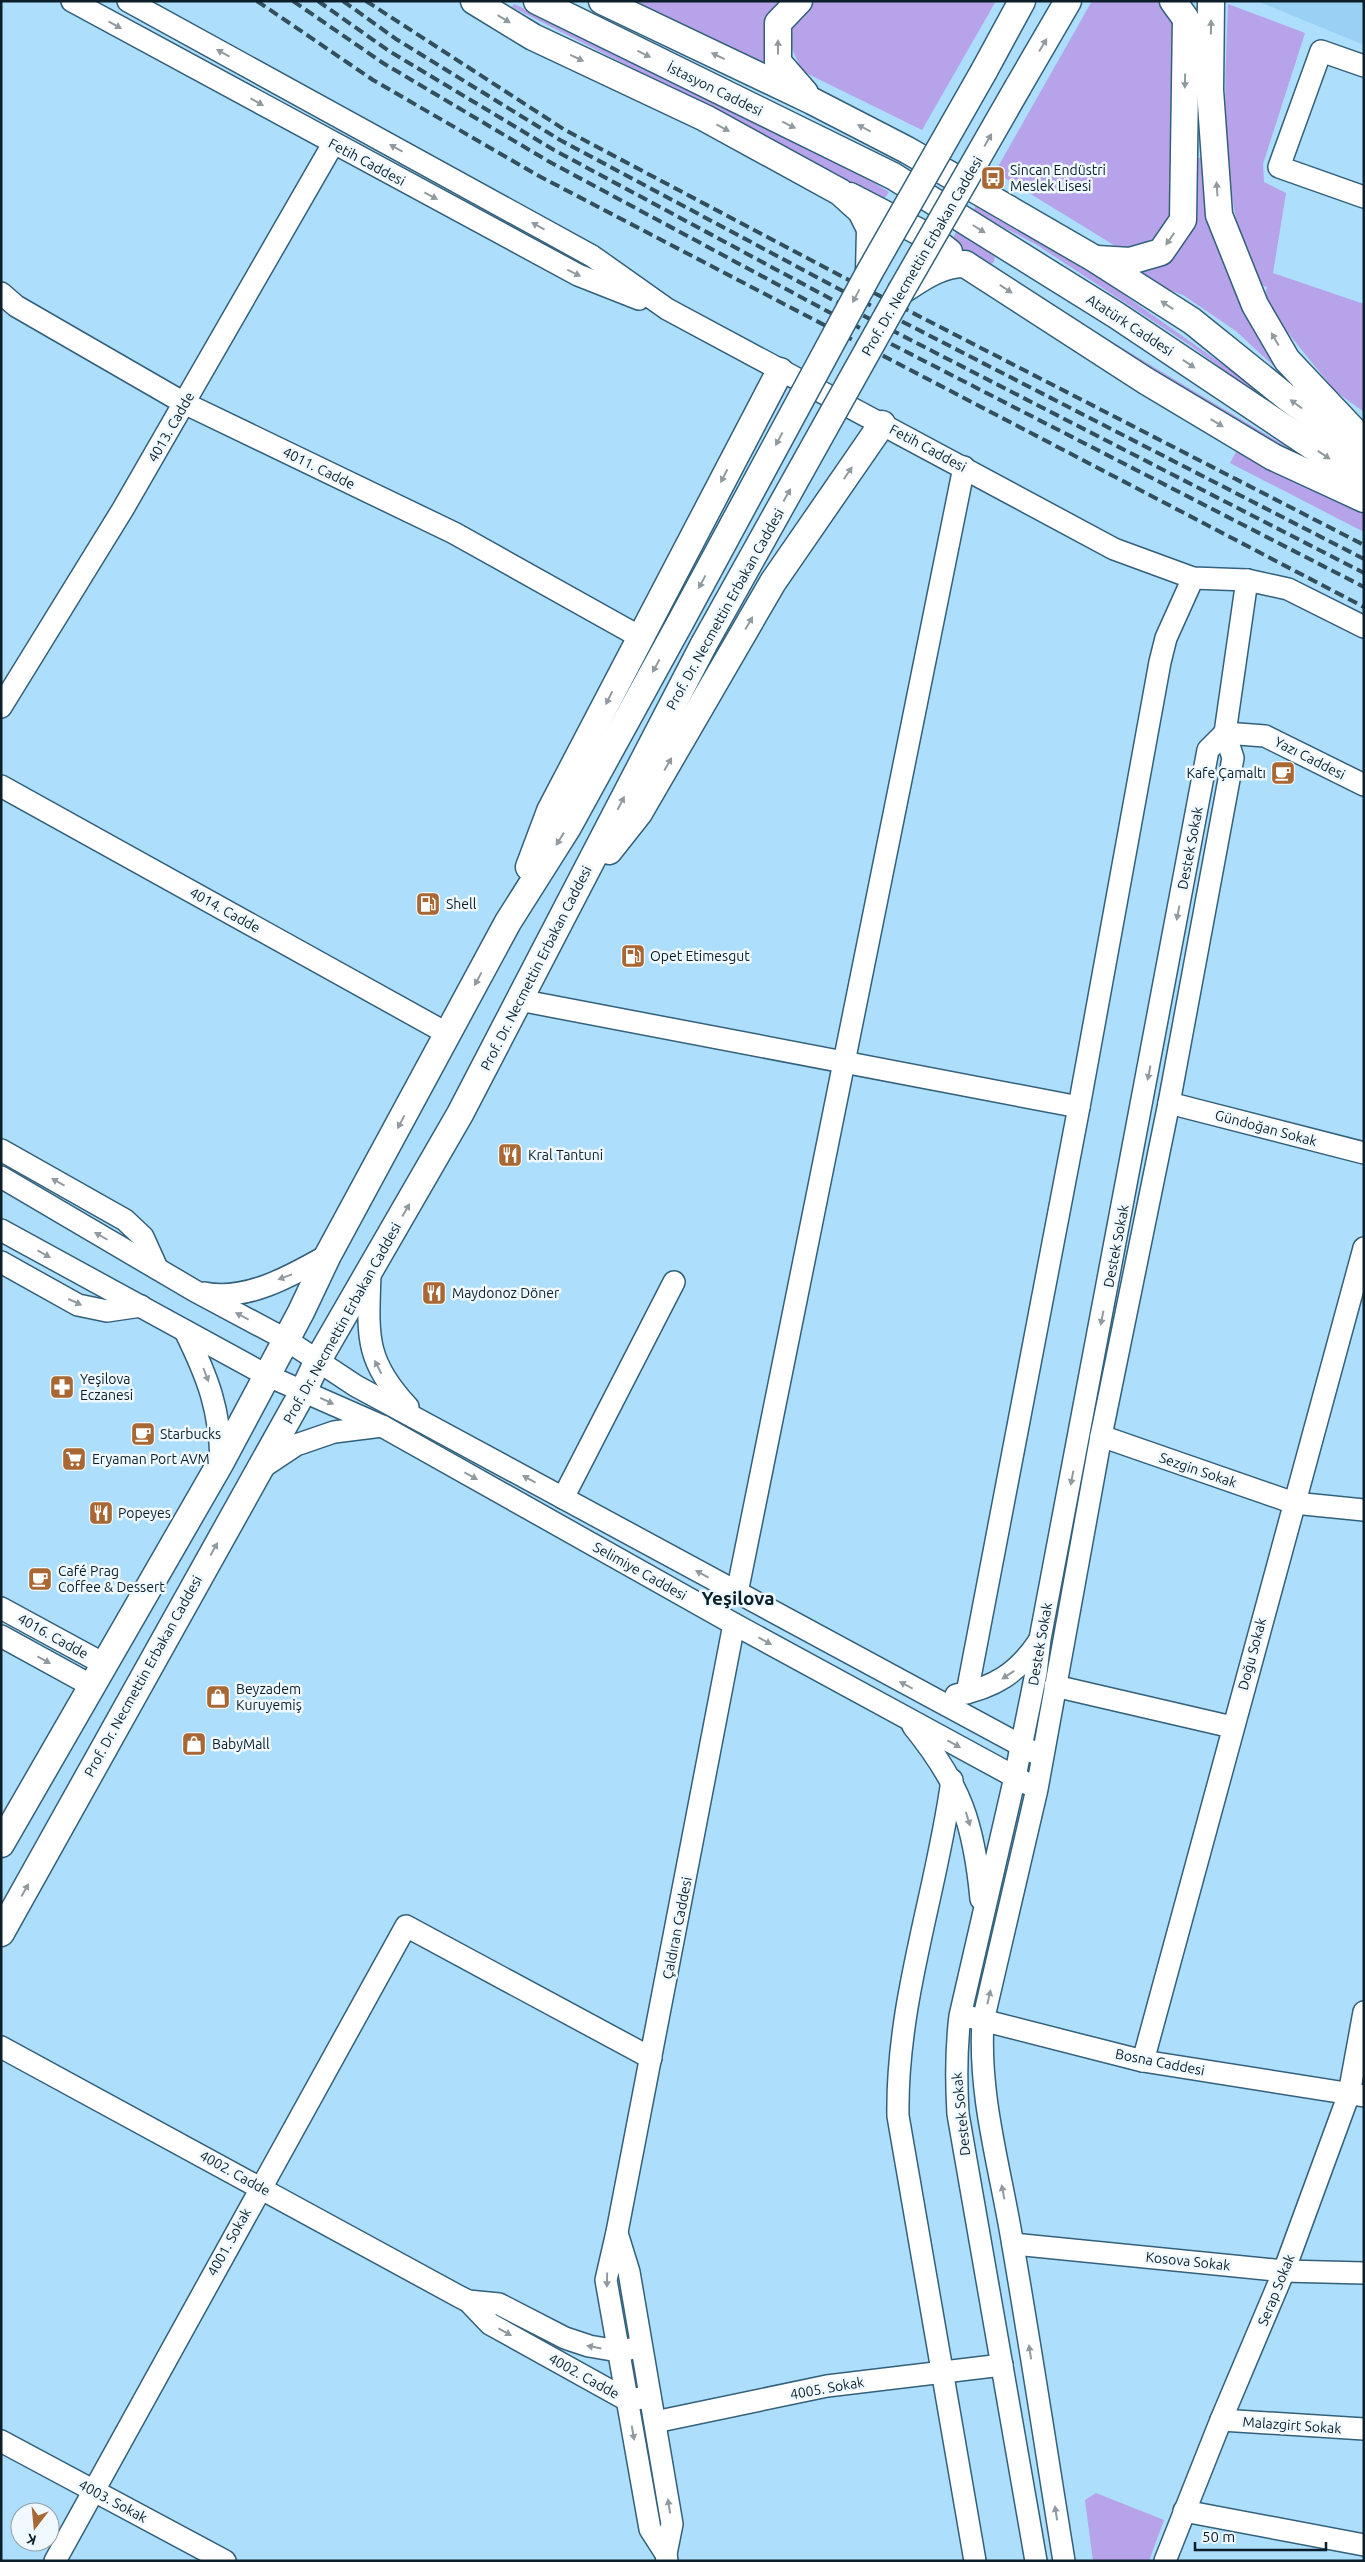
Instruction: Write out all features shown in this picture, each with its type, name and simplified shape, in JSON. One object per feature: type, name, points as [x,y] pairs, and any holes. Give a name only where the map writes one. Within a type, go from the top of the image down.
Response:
[{"type":"main road","points":[[474,1],[533,37],[705,118],[840,192],[931,238],[965,264],[1146,381],[1273,457],[1364,499]]},
{"type":"main road","name":"İstasyon Caddesi","points":[[537,1],[892,176]]},
{"type":"main road","points":[[602,1],[812,101],[907,150],[1095,259],[1192,321],[1285,396],[1364,454]]},
{"type":"main road","points":[[799,1],[778,23],[778,62],[812,101]]},
{"type":"main road","points":[[1,1844],[220,1462],[328,1256],[508,922],[568,827],[680,624],[868,273],[1022,1]]},
{"type":"main road","name":"Prof. Dr. Necmettin Erbakan Caddesi","points":[[1,1933],[304,1390],[318,1360],[370,1273],[460,1114],[704,644],[901,291],[1064,10],[1080,1]]},
{"type":"main road","points":[[1095,259],[1130,261],[1161,252],[1183,220],[1186,20],[1173,1]]},
{"type":"main road","points":[[1211,1],[1210,90],[1219,215],[1255,305],[1287,360],[1364,442]]},
{"type":"main road","name":"Atatürk Caddesi","points":[[892,176],[1116,315],[1364,481]]},
{"type":"main road","points":[[840,192],[861,211],[870,229],[868,273]]},
{"type":"main road","points":[[901,291],[949,264],[965,264]]},
{"type":"main road","points":[[508,922],[550,811],[780,371]]},
{"type":"main road","points":[[569,903],[639,813],[773,582],[882,424]]},
{"type":"street","name":"Fetih Caddesi","points":[[72,1],[578,275],[667,310],[1114,549],[1193,578],[1247,580],[1288,588],[1364,627]]},
{"type":"street","name":"Fetih Caddesi","points":[[128,1],[592,256],[667,310]]},
{"type":"street","points":[[1364,66],[1321,51],[1279,167],[1364,197]]},
{"type":"street","name":"4013. Cadde","points":[[1,706],[123,509],[333,144]]},
{"type":"street","name":"4011. Cadde","points":[[1,293],[16,306],[184,403],[454,533],[640,637]]},
{"type":"street","points":[[737,1593],[842,1061],[964,468]]},
{"type":"street","points":[[967,1693],[1079,1107],[1160,662],[1166,638],[1193,578]]},
{"type":"street","name":"Destek Sokak","points":[[1064,2561],[1013,2244],[985,2106],[981,2056],[984,2021],[1037,1789],[1101,1436],[1169,1103],[1233,758],[1225,733],[1247,580]]},
{"type":"street","name":"Destek Sokak","points":[[1036,2561],[958,2114],[955,2068],[960,2015],[1015,1777],[1036,1673],[1040,1639],[1208,750],[1225,733]]},
{"type":"street","name":"Yazı Caddesi","points":[[1225,733],[1265,736],[1364,785]]},
{"type":"street","name":"4014. Cadde","points":[[1,786],[448,1034]]},
{"type":"street","points":[[519,1000],[1079,1107]]},
{"type":"street","name":"Gündoğan Sokak","points":[[1169,1103],[1364,1154]]},
{"type":"street","points":[[1,1150],[125,1220],[143,1237],[157,1268]]},
{"type":"street","name":"Selimiye Caddesi","points":[[1,1177],[195,1290],[285,1339],[356,1386],[419,1418],[737,1593],[1042,1756]]},
{"type":"street","name":"Selimiye Caddesi","points":[[1,1230],[266,1375],[304,1390],[382,1426],[734,1624],[1037,1789]]},
{"type":"street","name":"Doğu Sokak","points":[[1143,2061],[1294,1503],[1360,1281],[1364,1248]]},
{"type":"street","points":[[195,1290],[216,1295],[238,1293],[297,1273],[328,1256]]},
{"type":"street","points":[[1,1262],[78,1305],[107,1310],[141,1306]]},
{"type":"street","points":[[370,1273],[368,1332],[375,1361],[388,1386],[419,1418]]},
{"type":"street","points":[[563,1498],[674,1282]]},
{"type":"street","points":[[186,1331],[207,1375],[215,1405],[220,1430],[220,1462]]},
{"type":"street","points":[[258,1471],[296,1445],[334,1432],[382,1426]]},
{"type":"street","name":"Sezgin Sokak","points":[[1101,1436],[1294,1503],[1364,1510]]},
{"type":"street","name":"4016. Cadde","points":[[1,1608],[98,1675]]},
{"type":"street","name":"Çaldıran Caddesi","points":[[618,2351],[606,2280],[651,2058],[734,1624]]},
{"type":"street","name":"4016. Cadde","points":[[1,1636],[98,1675]]},
{"type":"street","points":[[930,1697],[967,1693],[1002,1679],[1016,1670],[1040,1639]]},
{"type":"street","points":[[1055,1686],[1232,1727]]},
{"type":"street","points":[[907,1718],[935,1753],[952,1780],[966,1813],[974,1842],[983,1916]]},
{"type":"street","points":[[952,1780],[946,1821],[905,2016],[898,2086],[898,2116],[975,2561]]},
{"type":"street","name":"4001. Sokak","points":[[55,2561],[260,2186],[406,1926],[651,2058]]},
{"type":"street","name":"Serap Sokak","points":[[1165,2561],[1221,2420],[1356,2095],[1364,2012]]},
{"type":"street","name":"Bosna Caddesi","points":[[960,2015],[1143,2061],[1356,2095]]},
{"type":"street","name":"4002. Cadde","points":[[1,2047],[260,2186],[468,2301],[490,2324],[627,2400],[650,2397]]},
{"type":"street","name":"Çaldıran Caddesi","points":[[617,2232],[629,2272],[642,2347]]},
{"type":"street","name":"Kosova Sokak","points":[[1013,2244],[1284,2271],[1364,2273]]},
{"type":"street","name":"4002. Cadde","points":[[468,2301],[499,2304],[565,2338],[589,2346],[618,2351],[642,2347],[672,2524],[667,2557]]},
{"type":"street","name":"4002. Cadde","points":[[618,2351],[650,2529],[667,2557]]},
{"type":"street","name":"4005. Sokak","points":[[655,2422],[827,2386],[1002,2365]]},
{"type":"street","name":"Malazgirt Sokak","points":[[1221,2420],[1364,2429]]},
{"type":"street","name":"4003. Sokak","points":[[1,2441],[225,2561]]},
{"type":"street","points":[[1184,2511],[1364,2545]]},
{"type":"shaded area","points":[[621,1],[778,1],[772,9],[766,36],[775,72]]},
{"type":"shaded area","points":[[809,1],[996,1],[922,130],[802,71],[790,44],[791,27]]},
{"type":"shaded area","points":[[1092,1],[1163,1],[1175,17],[1171,220],[1159,234],[1148,242],[1135,246],[1117,247],[995,172]]},
{"type":"shaded area","points":[[1257,1],[1364,1],[1364,45]]},
{"type":"shaded area","points":[[514,4],[643,65],[850,168],[889,192],[884,199],[879,197],[727,116],[512,7]]},
{"type":"shaded area","points":[[1228,4],[1305,33],[1263,164],[1264,182],[1286,193],[1273,273],[1364,304],[1364,412],[1335,391],[1284,328],[1265,294],[1267,287],[1262,285],[1242,243],[1235,214],[1227,154],[1225,94]]},
{"type":"shaded area","points":[[1196,158],[1205,158],[1295,386],[1236,331],[1183,295],[1153,284],[1126,265],[1182,242],[1197,217]]},
{"type":"shaded area","points":[[977,204],[1086,268],[1317,431],[1268,403],[1191,346],[1037,245],[973,211]]},
{"type":"shaded area","points":[[957,230],[995,257],[994,262],[989,265],[974,259],[1297,453],[1294,457],[950,245]]},
{"type":"shaded area","points":[[1241,449],[1364,514],[1364,532],[1230,463],[1236,452]]},
{"type":"shaded area","points":[[1096,2493],[1164,2520],[1149,2561],[1093,2561],[1085,2500]]},
{"type":"railway","points":[[257,1],[373,80],[539,176],[1364,607]]},
{"type":"railway","points":[[293,1],[383,63],[548,161],[825,310],[1364,587]]},
{"type":"railway","points":[[318,1],[389,51],[554,150],[831,299],[1364,573]]},
{"type":"railway","points":[[343,1],[396,39],[560,140],[837,288],[1364,559]]},
{"type":"railway","points":[[366,1],[565,130],[843,277],[1364,545]]},
{"type":"place","name":"Sincan Endüstri Meslek Lisesi","points":[[993,178]]},
{"type":"place","name":"Kafe Çamaltı","points":[[1283,773]]},
{"type":"place","name":"Shell","points":[[428,904]]},
{"type":"place","name":"Opet Etimesgut","points":[[633,956]]},
{"type":"place","name":"Kral Tantuni","points":[[510,1155]]},
{"type":"place","name":"Maydonoz Döner","points":[[434,1293]]},
{"type":"place","name":"Yeşilova Eczanesi","points":[[62,1387]]},
{"type":"place","name":"Starbucks","points":[[143,1434]]},
{"type":"place","name":"Eryaman Port AVM","points":[[74,1459]]},
{"type":"place","name":"Popeyes","points":[[101,1513]]},
{"type":"place","name":"Café Prag Coffee & Dessert","points":[[40,1579]]},
{"type":"place","name":"Beyzadem Kuruyemiş","points":[[218,1697]]},
{"type":"place","name":"BabyMall","points":[[194,1744]]},
{"type":"district","name":"Yeşilova","points":[[738,1598]]}]
